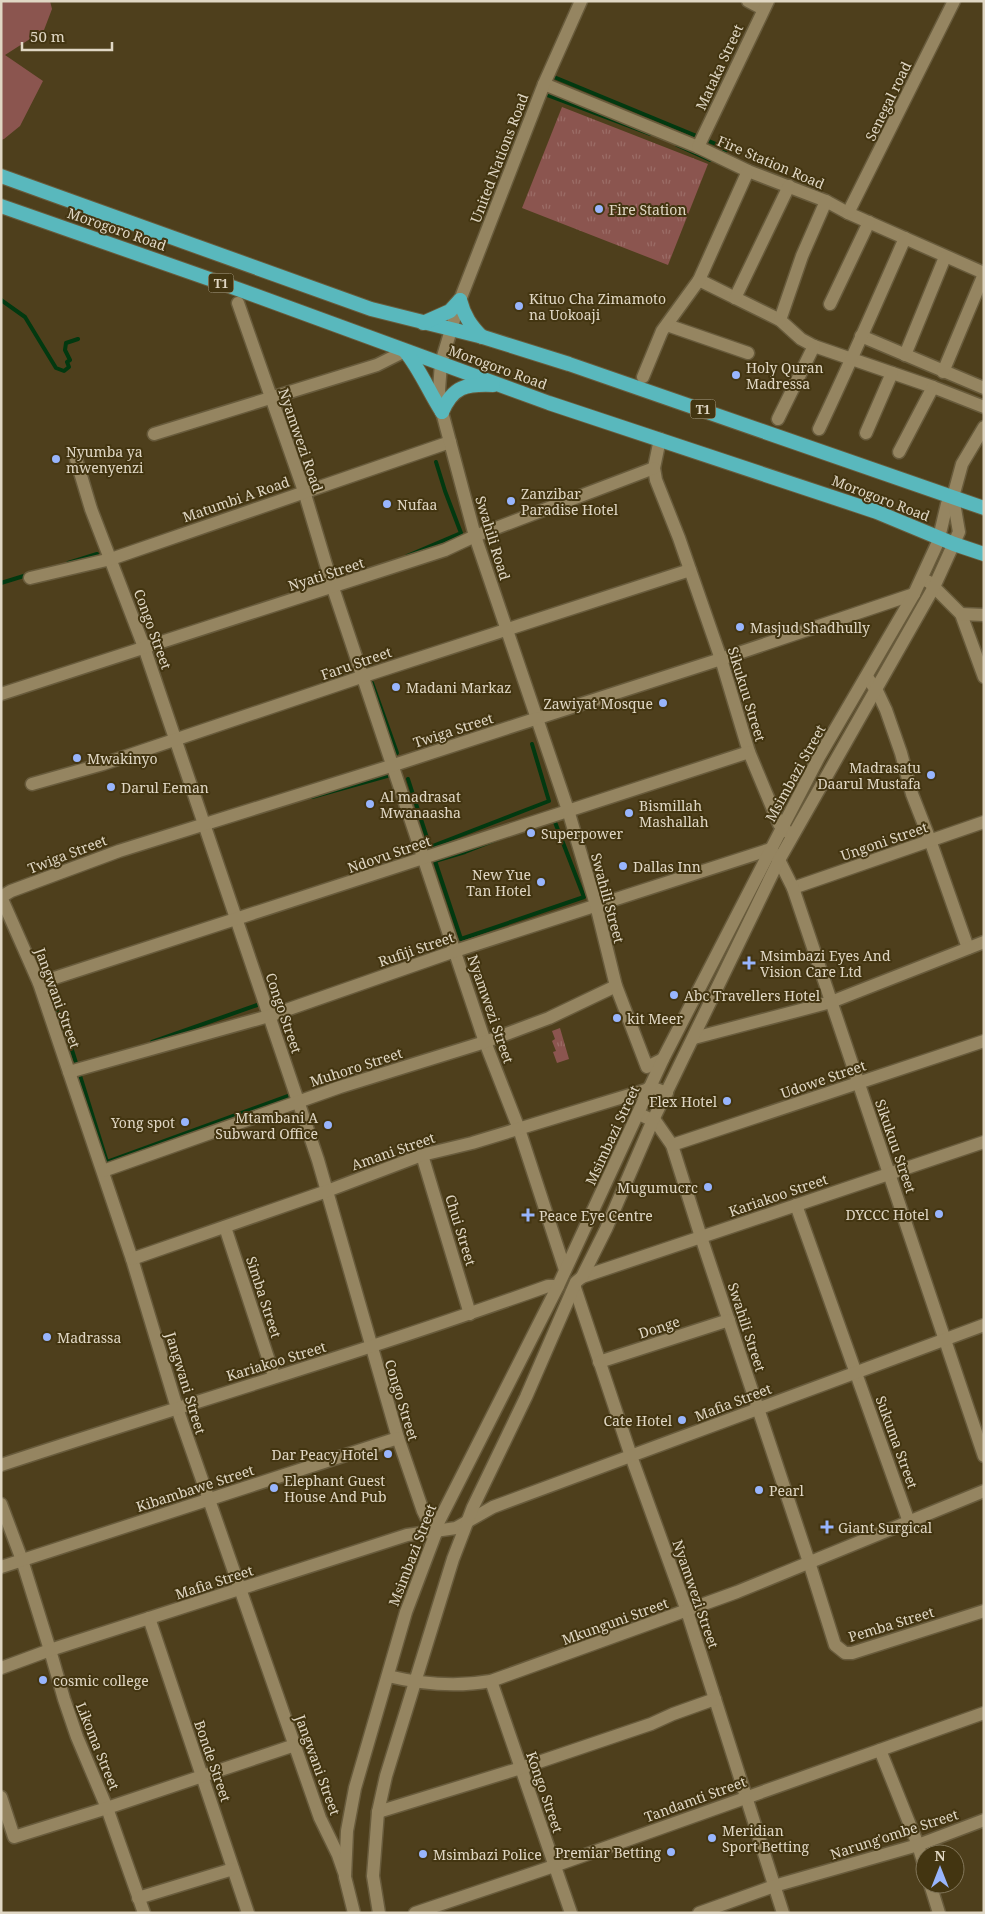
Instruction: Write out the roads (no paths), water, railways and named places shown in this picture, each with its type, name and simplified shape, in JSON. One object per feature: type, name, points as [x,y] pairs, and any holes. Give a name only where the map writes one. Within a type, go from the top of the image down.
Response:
[{"type":"highway","name":"Morogoro Road","points":[[1,176],[371,309],[482,337],[674,399],[984,508]]},
{"type":"highway","name":"Morogoro Road","points":[[1,206],[212,280],[501,386],[877,512],[954,544],[984,554]]},
{"type":"highway","points":[[423,323],[450,311],[460,300]]},
{"type":"highway","points":[[460,300],[465,316],[472,328],[482,337]]},
{"type":"highway","points":[[405,351],[442,412]]},
{"type":"highway","points":[[442,412],[448,398],[455,392],[472,386],[501,386]]},
{"type":"street","name":"United Nations Road","points":[[441,363],[460,300],[544,84],[581,1]]},
{"type":"street","points":[[748,1],[766,5]]},
{"type":"street","name":"Senegal road","points":[[848,213],[954,1]]},
{"type":"street","name":"Mataka Street","points":[[698,147],[766,5]]},
{"type":"street","name":"Fire Station Road","points":[[544,84],[826,201],[848,213],[984,274]]},
{"type":"street","points":[[643,377],[662,330],[668,325],[699,280],[748,170]]},
{"type":"street","points":[[735,298],[789,186]]},
{"type":"street","points":[[780,320],[802,256],[826,201]]},
{"type":"street","points":[[830,304],[869,222]]},
{"type":"street","points":[[819,429],[853,359],[861,336],[905,238]]},
{"type":"street","points":[[905,354],[945,257]]},
{"type":"street","points":[[943,372],[984,274]]},
{"type":"street","points":[[699,280],[780,320],[801,339],[814,346],[984,407]]},
{"type":"street","name":"Nyamwezi Road","points":[[238,303],[304,491],[333,588]]},
{"type":"street","points":[[668,325],[748,353]]},
{"type":"street","points":[[861,336],[984,388]]},
{"type":"street","points":[[778,419],[814,346]]},
{"type":"street","points":[[154,434],[377,365],[405,351]]},
{"type":"street","name":"Swahili Road","points":[[441,363],[439,390],[442,412],[475,536],[538,718]]},
{"type":"street","points":[[866,433],[892,373]]},
{"type":"street","points":[[899,452],[934,388]]},
{"type":"street","points":[[379,1913],[373,1876],[378,1812],[386,1776],[453,1559],[473,1507],[578,1282],[606,1229],[653,1120],[779,860],[934,587],[959,532],[952,497],[962,464],[984,426]]},
{"type":"street","name":"Sikukuu Street","points":[[660,439],[654,468],[656,480],[721,659],[748,752],[782,828]]},
{"type":"street","name":"Matumbi A Road","points":[[30,578],[111,559],[450,442]]},
{"type":"street","name":"Congo Street","points":[[76,459],[91,509],[144,647],[298,1102],[327,1191],[370,1348],[398,1438],[423,1511],[430,1525],[437,1528]]},
{"type":"street","name":"Nyati Street","points":[[1,694],[333,588],[445,550],[475,536],[654,468]]},
{"type":"street","name":"Msimbazi Street","points":[[354,1913],[345,1877],[346,1831],[355,1788],[406,1612],[437,1528],[558,1286],[664,1059],[771,848],[819,757],[922,579],[939,538],[947,504],[952,497]]},
{"type":"street","name":"Faru Street","points":[[32,784],[103,764],[364,676],[690,570]]},
{"type":"street","points":[[922,579],[934,587],[961,614],[984,678]]},
{"type":"street","name":"Nyamwezi Street","points":[[333,588],[394,765],[485,1042],[519,1129],[565,1270]]},
{"type":"street","name":"Twiga Street","points":[[1,897],[11,891],[119,851],[394,765],[914,594]]},
{"type":"street","points":[[961,614],[984,615]]},
{"type":"street","points":[[867,677],[886,710],[901,753],[912,794],[968,948]]},
{"type":"street","name":"Swahili Street","points":[[538,718],[568,810],[596,906],[616,986],[647,1068],[664,1059]]},
{"type":"street","name":"Ndovu Street","points":[[39,983],[237,921],[748,752]]},
{"type":"street","name":"Ungoni Street","points":[[793,888],[984,822]]},
{"type":"street","points":[[782,828],[794,836]]},
{"type":"street","name":"Sikukuu Street","points":[[771,848],[793,888],[984,1456]]},
{"type":"street","name":"Rufiji Street","points":[[69,1072],[269,1016],[455,951],[771,848]]},
{"type":"street","name":"Jangwani Street","points":[[1,897],[39,983],[103,1171],[178,1408],[240,1590],[320,1818],[338,1855],[345,1877]]},
{"type":"street","points":[[694,1038],[831,1002],[984,942]]},
{"type":"street","name":"Muhoro Street","points":[[103,1171],[340,1087],[485,1042],[549,1018],[616,986]]},
{"type":"street","name":"Udowe Street","points":[[672,1145],[984,1042]]},
{"type":"street","points":[[651,1087],[667,1093]]},
{"type":"street","name":"Amani Street","points":[[132,1259],[327,1191],[422,1154],[519,1129],[651,1087]]},
{"type":"street","name":"Swahili Street","points":[[639,1114],[653,1120],[672,1145],[809,1562]]},
{"type":"street","name":"Kariakoo Street","points":[[578,1282],[701,1237],[984,1142]]},
{"type":"street","name":"Chui Street","points":[[422,1154],[470,1314]]},
{"type":"street","name":"Sukuma Street","points":[[796,1205],[909,1522]]},
{"type":"street","name":"Simba Street","points":[[225,1227],[274,1376]]},
{"type":"street","name":"Nyamwezi Street","points":[[578,1282],[600,1362],[631,1456],[687,1611],[783,1913]]},
{"type":"street","name":"Kariakoo Street","points":[[1,1465],[274,1376],[370,1348],[548,1286],[558,1286]]},
{"type":"street","name":"Donge","points":[[600,1362],[728,1320]]},
{"type":"street","name":"Mafia Street","points":[[1,1668],[50,1650],[240,1590],[407,1534],[437,1528],[456,1528],[468,1523],[479,1514],[493,1507],[984,1324]]},
{"type":"street","name":"Kibambawe Street","points":[[1,1567],[398,1438]]},
{"type":"street","name":"Mkunguni Street","points":[[388,1676],[432,1683],[474,1684],[491,1681],[687,1611],[984,1491]]},
{"type":"street","name":"Likoma Street","points":[[1,1504],[22,1560],[64,1699],[107,1808],[144,1913]]},
{"type":"street","name":"Pemba Street","points":[[809,1562],[835,1645],[845,1653],[984,1611]]},
{"type":"street","name":"Bonde Street","points":[[149,1618],[248,1913]]},
{"type":"street","name":"Kongo Street","points":[[491,1681],[571,1913]]},
{"type":"street","points":[[378,1812],[521,1768],[651,1724],[715,1698]]},
{"type":"street","name":"Tandamti Street","points":[[415,1913],[554,1866],[984,1713]]},
{"type":"street","points":[[1,1797],[14,1837],[295,1745]]},
{"type":"street","points":[[880,1750],[918,1844]]},
{"type":"street","name":"Narung'ombe Street","points":[[921,1844],[984,1820]]},
{"type":"street","name":"Narung'ombe Street","points":[[699,1913],[774,1886],[915,1846]]},
{"type":"street","points":[[138,1898],[233,1869]]},
{"type":"street","points":[[933,1894],[939,1913]]},
{"type":"waterway","points":[[554,77],[728,149],[720,154]]},
{"type":"waterway","points":[[547,95],[650,134]]},
{"type":"waterway","points":[[677,145],[710,160],[714,158]]},
{"type":"waterway","points":[[1,300],[25,317],[56,368],[64,371],[69,367],[67,362],[70,360],[65,350],[66,343],[78,339]]},
{"type":"waterway","points":[[407,556],[461,533],[436,462]]},
{"type":"waterway","points":[[68,563],[97,554]]},
{"type":"waterway","points":[[1,583],[27,575]]},
{"type":"waterway","points":[[372,683],[397,753]]},
{"type":"waterway","points":[[408,779],[430,847],[549,801],[532,744]]},
{"type":"waterway","points":[[312,797],[394,774]]},
{"type":"waterway","points":[[553,817],[584,897],[461,939],[435,861],[465,852],[553,817]]},
{"type":"waterway","points":[[46,986],[67,1034],[107,1162],[291,1095],[290,1092]]},
{"type":"waterway","points":[[152,1042],[260,1004],[259,1001]]},
{"type":"place","name":"Fire Station","points":[[599,209]]},
{"type":"place","name":"Kituo Cha Zimamoto na Uokoaji","points":[[519,306]]},
{"type":"place","name":"Holy Quran Madressa","points":[[736,375]]},
{"type":"place","name":"Nyumba ya mwenyenzi","points":[[56,459]]},
{"type":"place","name":"Zanzibar Paradise Hotel","points":[[511,501]]},
{"type":"place","name":"Nufaa","points":[[387,504]]},
{"type":"place","name":"Masjud Shadhully","points":[[740,627]]},
{"type":"place","name":"Madani Markaz","points":[[396,687]]},
{"type":"place","name":"Zawiyat Mosque","points":[[663,703]]},
{"type":"place","name":"Mwakinyo","points":[[77,758]]},
{"type":"place","name":"Madrasatu Daarul Mustafa","points":[[931,775]]},
{"type":"place","name":"Darul Eeman","points":[[111,787]]},
{"type":"place","name":"Al madrasat Mwanaasha","points":[[370,804]]},
{"type":"place","name":"Bismillah Mashallah","points":[[629,813]]},
{"type":"place","name":"Superpower","points":[[531,833]]},
{"type":"place","name":"Dallas Inn","points":[[623,866]]},
{"type":"place","name":"New Yue Tan Hotel","points":[[541,882]]},
{"type":"place","name":"Msimbazi Eyes And Vision Care Ltd","points":[[749,963]]},
{"type":"place","name":"Abc Travellers Hotel","points":[[674,995]]},
{"type":"place","name":"kit Meer","points":[[617,1018]]},
{"type":"place","name":"Flex Hotel","points":[[727,1101]]},
{"type":"place","name":"Yong spot","points":[[185,1122]]},
{"type":"place","name":"Mtambani A Subward Office","points":[[328,1125]]},
{"type":"place","name":"Mugumucrc","points":[[708,1187]]},
{"type":"place","name":"DYCCC Hotel","points":[[939,1214]]},
{"type":"place","name":"Peace Eye Centre","points":[[528,1215]]},
{"type":"place","name":"Madrassa","points":[[47,1337]]},
{"type":"place","name":"Cate Hotel","points":[[682,1420]]},
{"type":"place","name":"Dar Peacy Hotel","points":[[388,1454]]},
{"type":"place","name":"Elephant Guest House And Pub","points":[[274,1488]]},
{"type":"place","name":"Pearl","points":[[759,1490]]},
{"type":"place","name":"Giant Surgical","points":[[827,1527]]},
{"type":"place","name":"cosmic college","points":[[43,1680]]},
{"type":"place","name":"Meridian Sport Betting","points":[[712,1838]]},
{"type":"place","name":"Premiar Betting","points":[[671,1852]]},
{"type":"place","name":"Msimbazi Police","points":[[423,1854]]}]
